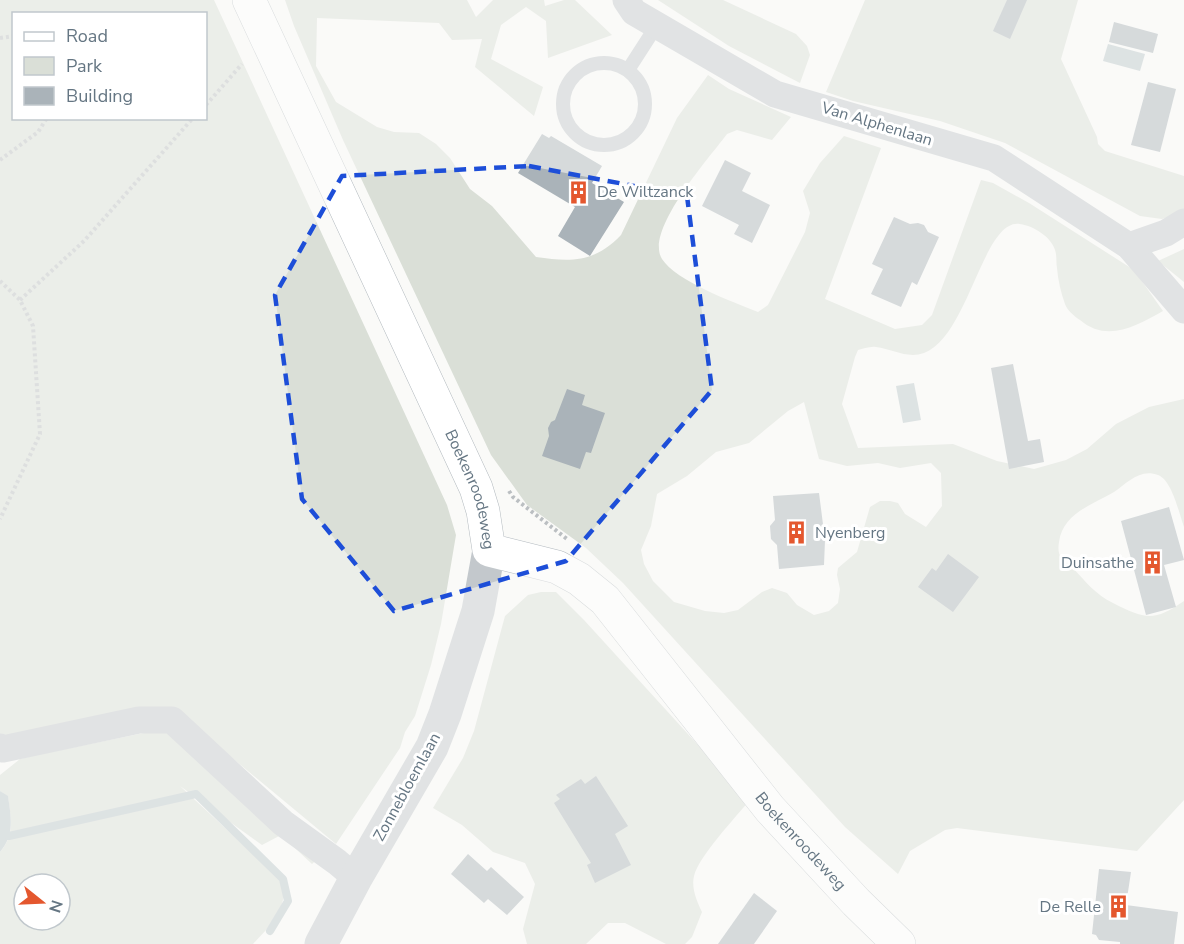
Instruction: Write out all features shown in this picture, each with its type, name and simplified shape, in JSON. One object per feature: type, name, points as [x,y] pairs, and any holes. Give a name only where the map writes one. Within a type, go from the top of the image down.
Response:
[{"type":"main road","name":"Boekenroodeweg","points":[[249,0],[476,488],[483,511],[489,550],[557,567],[579,579],[605,600],[770,809],[856,902],[899,944]]},
{"type":"street","name":"Van Alphenlaan","points":[[626,0],[634,12],[775,94],[994,158],[1129,246],[1184,310]]},
{"type":"street","points":[[1129,246],[1166,233],[1184,222]]},
{"type":"street","name":"Zonnebloemlaan","points":[[321,944],[356,878],[432,747],[478,611],[489,550]]},
{"type":"street","points":[[1,750],[139,720],[172,720],[283,823],[337,861],[356,878]]},
{"type":"lane","points":[[628,70],[657,25]]},
{"type":"lane","points":[[601,63],[615,64],[628,70],[644,92],[643,118],[637,130],[627,139],[608,145],[588,143],[577,136],[564,112],[563,98],[576,74],[601,63]]},
{"type":"path","points":[[207,104],[242,64]]},
{"type":"path","points":[[0,160],[38,132],[46,120]]},
{"type":"path","points":[[20,300],[84,241],[191,120]]},
{"type":"path","points":[[0,280],[20,300],[33,326],[40,434],[0,519]]},
{"type":"path","points":[[513,497],[569,541]]},
{"type":"highlighted area","points":[[529,166],[687,196],[712,390],[566,561],[394,611],[302,499],[275,295],[342,176]]},
{"type":"green space","points":[[0,0],[214,0],[447,505],[456,535],[441,624],[431,665],[415,716],[405,732],[400,748],[336,844],[172,708],[18,738],[0,734]]},
{"type":"green space","points":[[285,0],[467,0],[476,17],[493,0],[544,0],[545,6],[564,0],[575,0],[612,35],[548,58],[546,21],[526,7],[501,25],[491,59],[543,87],[534,116],[475,67],[482,39],[452,40],[439,23],[317,18],[316,66],[336,102],[377,127],[394,132],[419,133],[436,144],[450,158],[470,189],[492,206],[536,257],[571,260],[591,256],[621,235],[677,118],[708,75],[729,89],[791,117],[772,140],[737,130],[727,134],[681,195],[662,231],[659,247],[662,259],[669,267],[692,283],[720,297],[758,312],[768,305],[805,232],[810,213],[803,191],[820,163],[844,136],[881,148],[825,299],[895,329],[922,325],[932,315],[981,180],[993,183],[1029,203],[1134,270],[1163,311],[1122,330],[1111,331],[1090,327],[1071,313],[1066,306],[1059,282],[1056,252],[1050,241],[1041,233],[1025,225],[1007,227],[996,239],[953,325],[940,342],[918,355],[874,347],[858,350],[842,404],[858,448],[953,444],[997,461],[1034,469],[1066,460],[1087,449],[1116,424],[1149,407],[1184,399],[1184,527],[1167,483],[1158,475],[1145,473],[1072,517],[1062,532],[1059,544],[1062,559],[1086,583],[1107,600],[1124,608],[1149,616],[1165,612],[1184,601],[1184,800],[1137,851],[957,828],[945,830],[910,851],[898,874],[845,827],[623,583],[586,548],[527,505],[491,455],[343,140]],"holes":[[[804,402],[819,459],[847,466],[878,463],[900,468],[931,463],[941,473],[942,506],[926,527],[905,514],[898,503],[880,501],[870,507],[857,552],[838,568],[840,589],[838,603],[829,611],[814,615],[797,605],[787,593],[772,588],[762,592],[738,610],[724,613],[705,611],[674,602],[653,581],[644,564],[641,550],[651,526],[657,494],[687,476],[716,452],[749,443],[788,411]]]},
{"type":"green space","points":[[658,0],[723,0],[796,34],[807,46],[810,55],[800,83],[729,46]]},
{"type":"green space","points":[[865,0],[1078,0],[1061,59],[1097,137],[1098,144],[1105,151],[1184,176],[1184,212],[1162,219],[1140,216],[1005,143],[940,121],[853,101],[826,92]]},
{"type":"green space","points":[[1184,249],[1184,282],[1158,261]]},
{"type":"green space","points":[[556,592],[584,620],[749,801],[710,848],[697,868],[693,885],[702,912],[692,937],[685,944],[666,944],[625,923],[608,923],[586,944],[527,944],[523,929],[535,884],[525,863],[493,852],[462,825],[433,808],[463,758],[474,731],[505,616],[528,595]]},
{"type":"green space","points":[[173,727],[328,849],[312,864],[281,835],[262,845],[180,786],[280,879],[283,889],[281,906],[272,922],[253,944],[0,944],[0,852],[8,839],[11,826],[8,797],[0,791],[0,775],[20,759]]},
{"type":"shaded area","points":[[1108,44],[1145,54],[1140,71],[1103,61]]},
{"type":"shaded area","points":[[914,383],[921,420],[903,423],[896,386]]},
{"type":"shaded area","points":[[0,791],[8,796],[11,825],[8,839],[0,852]]},
{"type":"building","points":[[1007,0],[1027,0],[1010,39],[993,31]]},
{"type":"building","points":[[1114,22],[1158,34],[1153,53],[1109,42]]},
{"type":"building","points":[[1148,82],[1176,89],[1160,152],[1131,145]]},
{"type":"building","name":"De Wiltzanck","points":[[542,134],[549,138],[551,136],[602,166],[592,183],[624,202],[590,256],[558,236],[575,207],[518,173]]},
{"type":"building","points":[[725,160],[751,173],[742,191],[770,205],[752,243],[734,234],[739,225],[702,206]]},
{"type":"building","points":[[894,217],[910,224],[924,225],[928,232],[939,237],[917,285],[912,282],[901,307],[871,294],[883,269],[872,264]]},
{"type":"building","points":[[1013,364],[1028,441],[1040,439],[1044,462],[1009,469],[991,368]]},
{"type":"building","points":[[567,389],[585,395],[582,405],[605,413],[591,453],[586,452],[580,469],[542,456],[549,436],[548,428],[555,420]]},
{"type":"building","name":"Nyenberg","points":[[819,493],[825,540],[824,565],[779,569],[777,545],[771,539],[770,526],[775,520],[773,496]]},
{"type":"building","name":"Duinsathe","points":[[1169,507],[1184,560],[1164,565],[1176,607],[1146,615],[1121,521]]},
{"type":"building","points":[[948,554],[979,577],[953,612],[918,587],[932,568],[936,571]]},
{"type":"building","points":[[596,776],[628,826],[615,834],[631,865],[595,883],[587,865],[591,863],[554,803],[560,799],[556,795],[581,779],[585,784]]},
{"type":"building","points":[[468,854],[487,871],[491,867],[524,897],[507,915],[488,899],[484,903],[451,874]]},
{"type":"building","name":"De Relle","points":[[1099,869],[1131,872],[1126,905],[1178,912],[1174,944],[1120,944],[1120,942],[1099,940],[1096,935],[1092,934]]},
{"type":"building","points":[[754,893],[777,911],[754,944],[718,944]]},
{"type":"waterway","points":[[9,836],[196,794],[283,879],[288,901],[270,931]]},
{"type":"place","name":"De Wiltzanck","points":[[579,192]]},
{"type":"place","name":"Nyenberg","points":[[797,533]]},
{"type":"place","name":"Duinsathe","points":[[1152,563]]},
{"type":"place","name":"De Relle","points":[[1119,907]]}]
